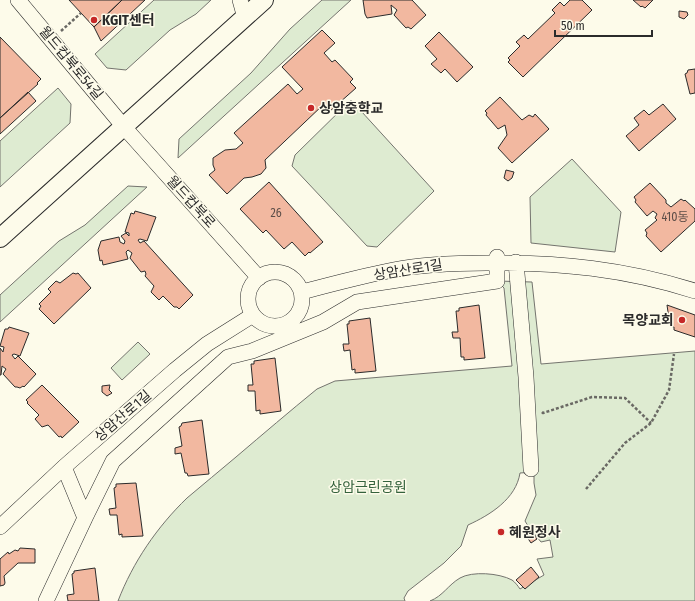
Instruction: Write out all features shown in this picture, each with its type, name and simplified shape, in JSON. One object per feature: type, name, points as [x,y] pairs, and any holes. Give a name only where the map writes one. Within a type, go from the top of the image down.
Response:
[{"type":"main road","points":[[0,238],[264,0]]},
{"type":"street","name":"월드컵북로54길","points":[[18,0],[124,126]]},
{"type":"street","points":[[240,0],[245,18]]},
{"type":"street","name":"월드컵북로","points":[[124,126],[258,278]]},
{"type":"street","points":[[46,601],[112,461],[228,357],[252,351],[323,322],[357,302],[497,281],[497,260]]},
{"type":"street","name":"상암산로1길","points":[[302,292],[338,282],[394,270],[447,263],[497,260],[561,264],[609,270],[665,282],[695,291]]},
{"type":"street","points":[[516,262],[526,377],[531,469]]},
{"type":"street","points":[[266,273],[284,273],[292,277],[302,292],[300,311],[287,323],[278,326],[268,325],[260,321],[253,314],[249,305],[249,295],[252,286],[258,278],[266,273]]},
{"type":"street","name":"상암산로1길","points":[[0,527],[64,467],[174,370],[207,344],[253,314]]},
{"type":"street","points":[[64,467],[85,518]]},
{"type":"path","points":[[52,39],[81,13]]},
{"type":"path","points":[[586,489],[625,443],[651,423],[669,390],[674,354]]},
{"type":"path","points":[[542,406],[543,414],[592,397],[625,398],[651,423]]},
{"type":"green space","points":[[154,0],[211,0],[196,14],[170,30],[126,70],[107,68],[95,54]]},
{"type":"green space","points":[[322,0],[351,0],[178,158],[179,139],[251,73],[290,29]]},
{"type":"green space","points":[[58,88],[71,104],[70,123],[0,187],[0,141]]},
{"type":"green space","points":[[351,100],[434,191],[377,247],[367,246],[292,166],[295,155]]},
{"type":"green space","points":[[572,159],[621,212],[615,252],[531,243],[530,197]]},
{"type":"green space","points":[[128,186],[147,187],[0,322],[0,295],[59,241],[85,225]]},
{"type":"green space","name":"상암근린공원","points":[[497,281],[532,282],[541,364],[695,351],[695,601],[430,601],[435,599],[460,578],[471,574],[493,574],[507,578],[512,580],[520,589],[544,575],[537,559],[553,557],[550,540],[541,542],[528,527],[525,521],[536,495],[534,472],[520,473],[518,482],[513,491],[501,505],[468,525],[461,546],[444,563],[408,591],[404,598],[405,601],[118,601],[131,573],[147,546],[176,509],[187,498],[317,389],[335,381],[512,366],[504,288]]},
{"type":"green space","points":[[138,342],[150,354],[122,380],[111,368]]},
{"type":"building","name":"KGIT센터","points":[[69,0],[122,0],[94,27]]},
{"type":"building","points":[[122,0],[145,0],[101,41],[94,27]]},
{"type":"building","points":[[363,0],[412,0],[426,15],[411,29],[408,27],[406,28],[394,15],[397,10],[391,5],[392,14],[367,18]]},
{"type":"building","points":[[570,0],[582,0],[592,10],[523,77],[508,62],[510,60],[508,58],[520,46],[516,42],[524,35],[528,39],[555,13],[552,10],[560,2],[564,6]]},
{"type":"building","points":[[633,0],[653,0],[645,8],[642,6],[641,7]]},
{"type":"building","points":[[679,11],[687,12],[688,15],[684,19],[679,17]]},
{"type":"building","name":"상암중학교","points":[[322,30],[335,43],[324,53],[332,62],[335,60],[353,79],[350,82],[356,88],[330,111],[324,104],[265,160],[266,168],[261,174],[244,178],[227,194],[209,175],[215,170],[213,158],[225,150],[236,149],[243,143],[234,133],[288,84],[297,94],[303,89],[282,67]]},
{"type":"building","points":[[439,32],[473,67],[457,82],[445,69],[441,73],[431,64],[437,59],[425,46]]},
{"type":"building","points":[[0,37],[41,79],[37,83],[38,84],[0,118]]},
{"type":"building","points":[[695,69],[695,93],[690,94],[685,74],[688,70]]},
{"type":"building","points":[[28,92],[36,101],[0,134],[0,118]]},
{"type":"building","points":[[500,97],[522,120],[529,115],[533,117],[535,114],[549,129],[512,163],[498,148],[507,135],[505,125],[498,129],[486,115],[487,113],[485,111]]},
{"type":"building","points":[[663,104],[676,119],[639,151],[626,136],[639,125],[634,118],[644,110],[649,115]]},
{"type":"building","points":[[506,170],[514,172],[512,178],[508,181],[504,178]]},
{"type":"building","points":[[269,182],[323,242],[305,256],[292,242],[284,249],[266,230],[263,233],[240,209]]},
{"type":"building","points":[[650,183],[671,207],[681,199],[684,201],[685,200],[695,209],[695,221],[661,252],[646,236],[647,233],[645,230],[657,220],[655,218],[657,214],[653,211],[647,216],[635,202],[636,200],[634,197]]},
{"type":"building","points":[[135,211],[156,217],[147,241],[140,239],[138,240],[140,243],[144,241],[193,295],[179,309],[174,307],[163,296],[159,300],[151,292],[154,286],[145,276],[145,271],[141,272],[130,258],[132,253],[128,250],[126,252],[128,259],[103,265],[102,260],[100,261],[98,250],[101,241],[119,237],[120,242],[124,244],[125,241],[121,236],[126,233],[129,236],[129,233],[125,232],[131,213],[134,214]]},
{"type":"building","points":[[73,273],[78,273],[91,288],[54,324],[39,309],[41,306],[39,304],[51,292],[48,289],[56,281],[60,283]]},
{"type":"building","points":[[479,305],[485,358],[464,360],[464,357],[461,357],[460,338],[453,338],[452,332],[458,332],[456,311],[459,311],[459,308]]},
{"type":"building","name":"목양교회","points":[[667,305],[695,315],[695,337],[674,330],[674,327],[670,326]]},
{"type":"building","points":[[370,318],[376,371],[355,373],[355,369],[352,370],[350,350],[344,351],[343,344],[349,344],[347,324],[349,324],[349,321]]},
{"type":"building","points":[[9,327],[29,333],[20,356],[14,354],[12,355],[15,359],[18,356],[36,374],[24,387],[23,386],[20,388],[15,387],[3,374],[6,369],[2,366],[0,375],[0,348],[3,352],[4,347],[0,346],[5,329],[8,329]]},
{"type":"building","points":[[275,358],[281,411],[260,414],[260,410],[256,411],[255,391],[248,391],[248,385],[253,385],[251,364],[254,364],[254,361]]},
{"type":"building","points":[[42,385],[79,422],[62,438],[61,436],[59,437],[48,425],[42,427],[35,419],[39,415],[27,403],[28,402],[26,400]]},
{"type":"building","points":[[110,385],[109,390],[112,393],[107,396],[102,392],[102,386]]},
{"type":"building","points":[[202,420],[209,474],[188,476],[187,473],[185,473],[181,453],[175,454],[175,448],[182,446],[179,427],[182,423]]},
{"type":"building","points":[[136,483],[143,536],[122,537],[122,534],[119,535],[117,515],[110,515],[109,509],[116,508],[114,488],[116,487],[116,484]]},
{"type":"building","points":[[531,530],[537,539],[531,543],[525,534]]},
{"type":"building","points":[[20,548],[35,549],[35,563],[18,563],[4,576],[5,583],[4,585],[0,586],[0,559],[8,552],[9,554],[15,550],[18,551]]},
{"type":"building","name":"혜원정사","points":[[531,567],[539,577],[525,589],[516,580]]},
{"type":"building","points":[[95,568],[99,601],[68,601],[67,595],[74,594],[72,574],[74,571]]},
{"type":"place","name":"KGIT센터","points":[[94,20]]},
{"type":"place","name":"상암중학교","points":[[311,108]]},
{"type":"place","name":"목양교회","points":[[682,320]]},
{"type":"place","name":"혜원정사","points":[[501,532]]}]
